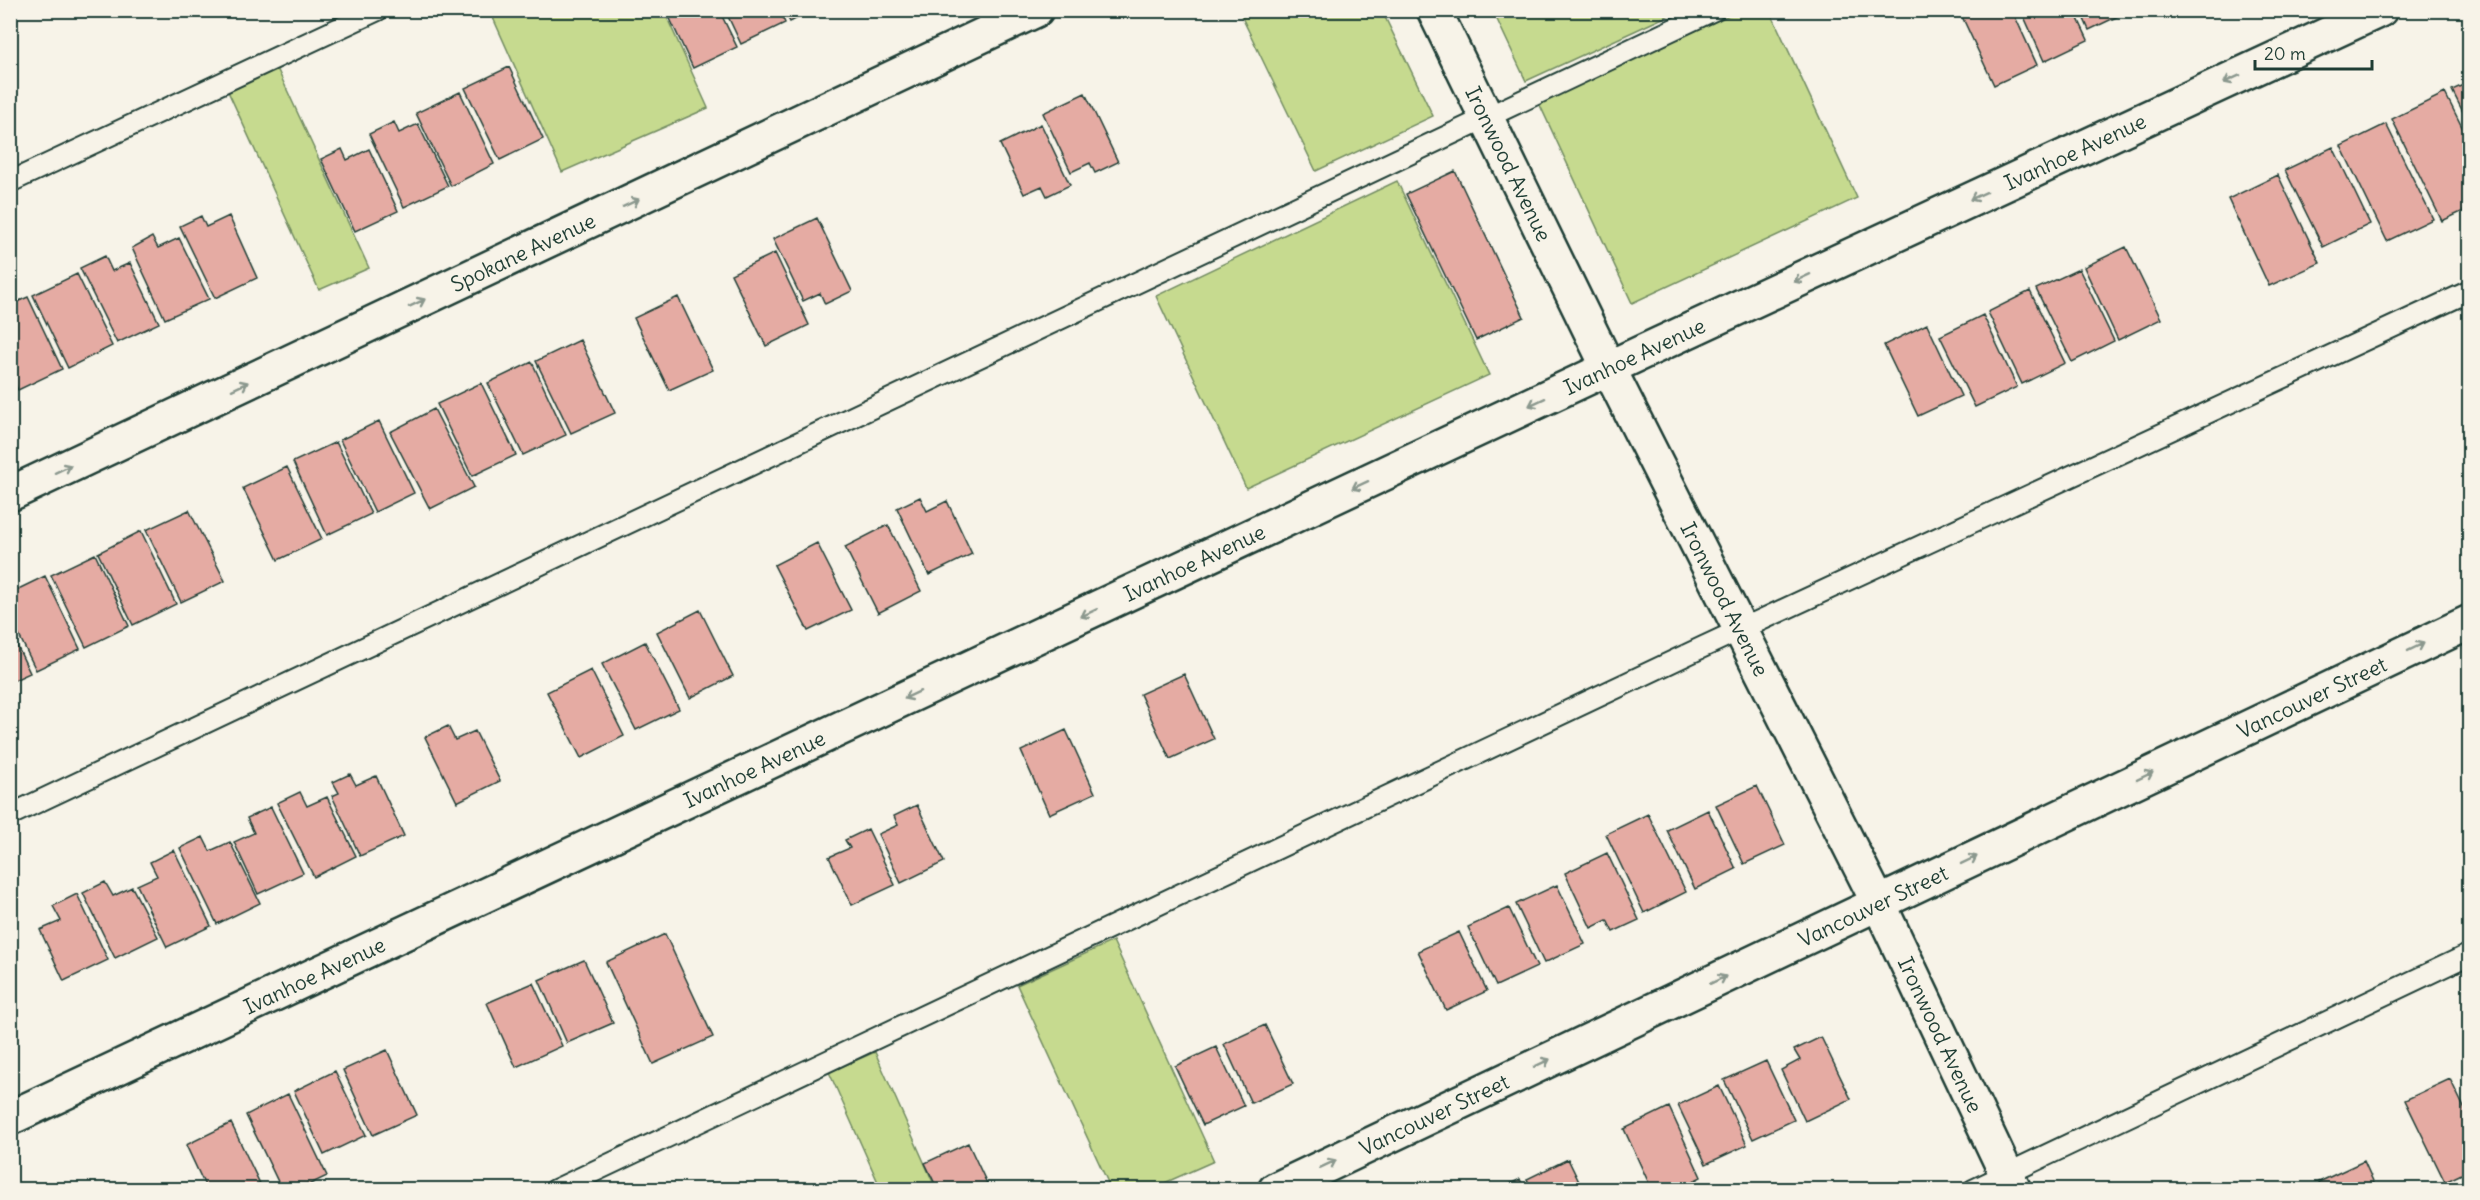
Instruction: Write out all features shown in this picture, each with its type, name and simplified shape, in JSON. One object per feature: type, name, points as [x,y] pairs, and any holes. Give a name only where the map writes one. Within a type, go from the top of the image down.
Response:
[{"type":"street","name":"Spokane Avenue","points":[[10,494],[1036,10]]},
{"type":"street","name":"Ironwood Avenue","points":[[1434,10],[1609,369],[1879,904],[2010,1181]]},
{"type":"street","name":"Ivanhoe Avenue","points":[[10,1118],[2380,10]]},
{"type":"street","name":"Vancouver Street","points":[[1275,1190],[2469,622]]},
{"type":"lane","points":[[10,182],[378,10]]},
{"type":"lane","points":[[10,814],[1714,10]]},
{"type":"lane","points":[[555,1190],[1740,630],[2469,291]]},
{"type":"lane","points":[[1972,1190],[2010,1181],[2469,954]]},
{"type":"green space","points":[[490,11],[664,11],[708,108],[562,172]]},
{"type":"green space","points":[[1239,11],[1382,11],[1433,116],[1316,171]]},
{"type":"green space","points":[[1493,11],[1678,11],[1526,81]]},
{"type":"green space","points":[[1738,11],[1770,11],[1857,198],[1632,303],[1539,103]]},
{"type":"green space","points":[[276,66],[369,268],[319,290],[227,89]]},
{"type":"green space","points":[[1397,181],[1489,375],[1246,488],[1156,296]]},
{"type":"green space","points":[[1113,941],[1214,1161],[1151,1189],[1111,1189],[1017,985]]},
{"type":"green space","points":[[875,1052],[936,1189],[881,1189],[829,1072]]},
{"type":"building","points":[[666,10],[719,10],[737,47],[693,68]]},
{"type":"building","points":[[725,10],[779,10],[785,23],[741,44]]},
{"type":"building","points":[[784,10],[813,10],[790,22]]},
{"type":"building","points":[[1959,10],[2012,10],[2037,65],[1994,85]]},
{"type":"building","points":[[2021,10],[2074,10],[2088,40],[2044,61]]},
{"type":"building","points":[[2080,10],[2131,10],[2089,30]]},
{"type":"building","points":[[509,67],[543,139],[500,160],[465,88]]},
{"type":"building","points":[[2470,82],[2470,126],[2452,90]]},
{"type":"building","points":[[460,92],[494,164],[451,186],[416,113]]},
{"type":"building","points":[[1085,93],[1118,162],[1095,173],[1090,163],[1071,172],[1043,113]]},
{"type":"building","points":[[2445,93],[2470,143],[2470,208],[2442,221],[2392,119]]},
{"type":"building","points":[[394,122],[399,133],[418,124],[448,186],[404,207],[369,134]]},
{"type":"building","points":[[1041,124],[1070,185],[1047,196],[1042,186],[1024,194],[1000,144]]},
{"type":"building","points":[[2386,124],[2433,219],[2387,241],[2341,146]]},
{"type":"building","points":[[2333,147],[2370,224],[2323,247],[2285,170]]},
{"type":"building","points":[[342,149],[347,160],[369,149],[398,211],[355,231],[321,159]]},
{"type":"building","points":[[1455,171],[1524,317],[1476,340],[1406,194]]},
{"type":"building","points":[[2278,175],[2320,263],[2269,286],[2228,199]]},
{"type":"building","points":[[201,216],[206,227],[229,216],[257,278],[215,298],[180,226]]},
{"type":"building","points":[[817,218],[852,291],[825,304],[820,293],[803,301],[773,239]]},
{"type":"building","points":[[152,237],[158,248],[179,238],[209,299],[165,319],[132,248]]},
{"type":"building","points":[[2126,247],[2161,319],[2118,340],[2084,267]]},
{"type":"building","points":[[775,253],[809,325],[766,346],[731,274]]},
{"type":"building","points":[[105,256],[112,271],[130,263],[159,323],[117,343],[80,268]]},
{"type":"building","points":[[2079,269],[2114,341],[2072,362],[2036,289]]},
{"type":"building","points":[[77,274],[112,346],[68,368],[33,295]]},
{"type":"building","points":[[2030,291],[2065,363],[2022,384],[1988,312]]},
{"type":"building","points":[[28,297],[62,369],[18,390],[10,373],[10,305]]},
{"type":"building","points":[[678,297],[713,370],[669,390],[634,318]]},
{"type":"building","points":[[1983,315],[2017,387],[1975,407],[1940,336]]},
{"type":"building","points":[[1927,324],[1961,396],[1918,416],[1884,345]]},
{"type":"building","points":[[580,340],[615,413],[571,433],[536,361]]},
{"type":"building","points":[[532,362],[566,435],[523,455],[488,383]]},
{"type":"building","points":[[481,383],[516,455],[472,476],[437,404]]},
{"type":"building","points":[[434,409],[474,487],[430,509],[390,432]]},
{"type":"building","points":[[379,421],[414,493],[375,512],[340,440]]},
{"type":"building","points":[[336,442],[371,514],[327,535],[293,462]]},
{"type":"building","points":[[287,467],[322,539],[278,560],[243,488]]},
{"type":"building","points":[[920,497],[927,511],[947,501],[972,554],[929,575],[897,508]]},
{"type":"building","points":[[189,510],[225,581],[181,602],[146,530]]},
{"type":"building","points":[[888,525],[921,591],[878,613],[845,547]]},
{"type":"building","points":[[141,531],[176,604],[133,625],[98,553]]},
{"type":"building","points":[[817,543],[851,610],[808,631],[774,565]]},
{"type":"building","points":[[95,554],[129,626],[86,647],[51,575]]},
{"type":"building","points":[[45,576],[80,649],[36,670],[10,617],[10,593]]},
{"type":"building","points":[[700,610],[733,676],[690,698],[657,632]]},
{"type":"building","points":[[10,631],[30,673],[10,682]]},
{"type":"building","points":[[645,642],[679,709],[636,730],[602,664]]},
{"type":"building","points":[[591,670],[624,736],[581,758],[547,692]]},
{"type":"building","points":[[1184,674],[1214,739],[1170,759],[1140,694]]},
{"type":"building","points":[[448,726],[455,740],[475,731],[500,781],[457,802],[425,737]]},
{"type":"building","points":[[1066,730],[1095,793],[1049,814],[1021,751]]},
{"type":"building","points":[[350,774],[356,785],[376,776],[404,836],[360,856],[332,796],[339,793],[333,782]]},
{"type":"building","points":[[1757,786],[1785,845],[1744,864],[1716,805]]},
{"type":"building","points":[[300,792],[307,806],[327,797],[356,856],[314,877],[277,803]]},
{"type":"building","points":[[917,805],[944,862],[901,883],[878,834],[898,825],[894,816]]},
{"type":"building","points":[[271,807],[303,873],[258,894],[234,842],[254,833],[247,818]]},
{"type":"building","points":[[1708,810],[1736,869],[1695,889],[1667,830]]},
{"type":"building","points":[[1648,814],[1686,892],[1644,913],[1606,834]]},
{"type":"building","points":[[868,829],[895,885],[852,905],[829,857],[850,848],[845,840]]},
{"type":"building","points":[[203,837],[210,851],[230,842],[260,903],[217,924],[180,848]]},
{"type":"building","points":[[174,850],[211,926],[167,947],[137,885],[157,876],[150,862]]},
{"type":"building","points":[[1607,853],[1639,920],[1613,932],[1607,920],[1591,928],[1565,873]]},
{"type":"building","points":[[105,882],[113,896],[132,887],[158,937],[115,958],[83,893]]},
{"type":"building","points":[[1557,885],[1585,944],[1544,963],[1516,904]]},
{"type":"building","points":[[77,894],[108,960],[64,981],[40,930],[61,921],[53,906]]},
{"type":"building","points":[[1509,908],[1537,967],[1496,986],[1468,927]]},
{"type":"building","points":[[1459,932],[1487,991],[1446,1010],[1418,951]]},
{"type":"building","points":[[665,934],[713,1037],[653,1064],[606,962]]},
{"type":"building","points":[[584,960],[613,1023],[567,1043],[539,980]]},
{"type":"building","points":[[533,983],[562,1046],[516,1067],[487,1003]]},
{"type":"building","points":[[1265,1025],[1293,1084],[1251,1103],[1224,1044]]},
{"type":"building","points":[[1821,1037],[1851,1099],[1805,1121],[1781,1070],[1800,1060],[1794,1050]]},
{"type":"building","points":[[1216,1047],[1244,1106],[1203,1125],[1175,1066]]},
{"type":"building","points":[[387,1050],[417,1115],[373,1135],[343,1070]]},
{"type":"building","points":[[1766,1061],[1794,1120],[1753,1139],[1724,1080]]},
{"type":"building","points":[[335,1071],[366,1135],[324,1155],[294,1091]]},
{"type":"building","points":[[2450,1079],[2470,1120],[2470,1170],[2445,1182],[2405,1100]]},
{"type":"building","points":[[1719,1086],[1747,1145],[1706,1164],[1678,1105]]},
{"type":"building","points":[[288,1094],[327,1176],[298,1190],[282,1190],[246,1115]]},
{"type":"building","points":[[1669,1107],[1701,1177],[1676,1190],[1652,1190],[1624,1129]]},
{"type":"building","points":[[231,1123],[263,1190],[207,1190],[186,1145]]},
{"type":"building","points":[[968,1143],[990,1190],[938,1190],[925,1163]]},
{"type":"building","points":[[1568,1159],[1583,1190],[1532,1190],[1527,1179]]},
{"type":"building","points":[[2364,1161],[2377,1190],[2322,1190],[2319,1182]]},
{"type":"building","points":[[1520,1179],[1525,1190],[1498,1190]]}]
